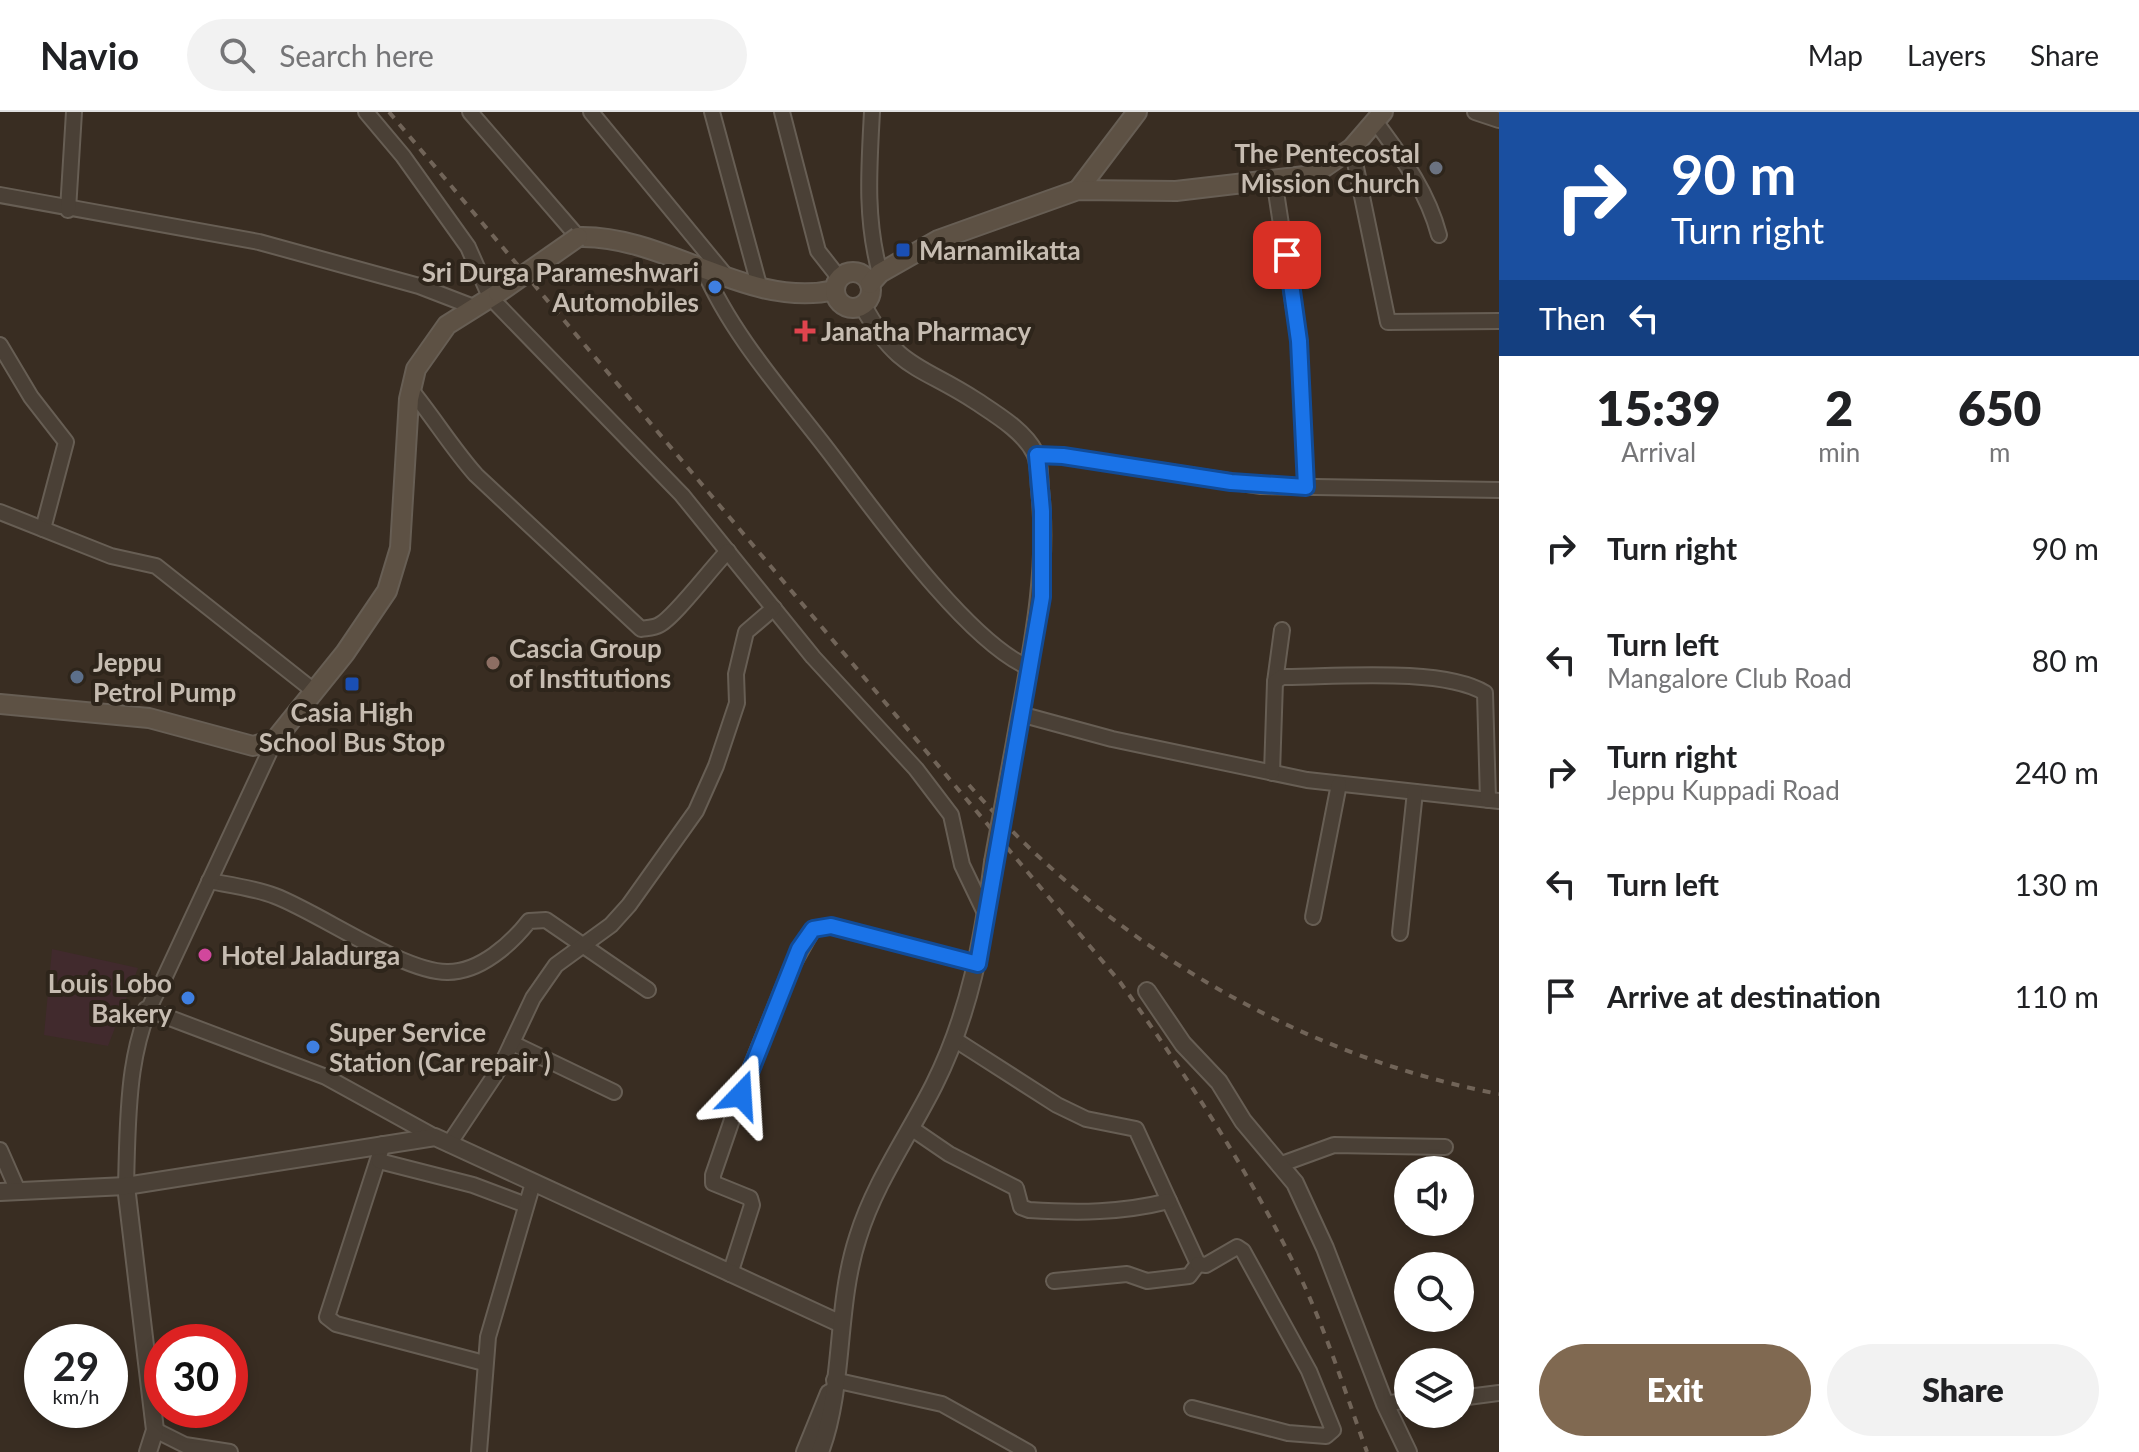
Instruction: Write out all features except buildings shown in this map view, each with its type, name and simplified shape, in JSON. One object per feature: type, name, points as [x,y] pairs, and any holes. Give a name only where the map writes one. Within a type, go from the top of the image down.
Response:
[{"type":"main road","points":[[1078,190],[1137,112]]},
{"type":"main road","points":[[837,284],[843,305],[855,309],[863,306],[875,279],[938,240],[1078,190],[1176,191],[1313,175],[1352,148],[1379,117]]},
{"type":"main road","points":[[0,704],[149,718],[253,746],[275,740],[387,591],[400,548],[411,390],[416,369],[429,346],[447,325],[471,306],[494,295],[578,237],[638,243],[726,276],[802,293],[837,284],[859,273],[875,279]]},
{"type":"street","points":[[68,210],[74,112]]},
{"type":"street","points":[[366,112],[403,156],[468,247],[494,295],[626,435],[916,769],[951,815],[962,865],[986,915]]},
{"type":"street","points":[[470,112],[578,237]]},
{"type":"street","points":[[591,112],[726,276]]},
{"type":"street","points":[[712,112],[759,285]]},
{"type":"street","points":[[782,112],[818,251],[837,284]]},
{"type":"street","points":[[872,112],[870,238],[875,279]]},
{"type":"street","points":[[1475,112],[1499,120]]},
{"type":"street","points":[[1379,117],[1431,205],[1439,235]]},
{"type":"street","points":[[1352,148],[1388,322],[1499,321]]},
{"type":"street","points":[[1274,179],[1299,341],[1306,487]]},
{"type":"street","points":[[0,195],[68,210],[259,242],[419,286],[471,306]]},
{"type":"street","points":[[703,268],[718,300],[764,365],[893,536],[1002,653],[1030,668]]},
{"type":"street","points":[[820,1452],[832,1419],[839,1323],[865,1217],[966,1011],[978,964],[993,862],[1042,597],[1042,511],[1037,455],[1021,434],[975,400],[921,372],[890,349],[863,306]]},
{"type":"street","points":[[0,345],[31,397],[66,442],[43,529]]},
{"type":"street","points":[[411,390],[437,420],[451,447],[476,475],[641,629],[659,626],[675,612],[699,579],[728,551]]},
{"type":"street","points":[[1037,455],[1063,456],[1261,486],[1499,490]]},
{"type":"street","points":[[0,512],[111,556],[156,566],[314,691]]},
{"type":"street","points":[[0,1192],[126,1186],[381,1153],[442,1140],[501,1066],[533,998],[556,965],[583,947],[629,905],[696,811],[716,766],[737,703],[736,674],[746,632],[774,608]]},
{"type":"street","points":[[1272,773],[1275,682],[1282,630]]},
{"type":"street","points":[[1020,714],[1112,739],[1272,773],[1339,784],[1493,801],[1485,693],[1467,682],[1421,678],[1282,677],[1275,682]]},
{"type":"street","points":[[148,1452],[155,1430],[126,1186],[135,1059],[146,1009],[162,983],[275,740]]},
{"type":"street","points":[[1313,917],[1339,784]]},
{"type":"street","points":[[1400,933],[1415,792]]},
{"type":"street","points":[[209,881],[274,895],[391,954],[446,973],[466,970],[491,956],[517,936],[529,921],[546,920],[648,990]]},
{"type":"street","points":[[730,1274],[752,1205],[745,1195],[713,1183],[713,1175],[746,1079],[791,968],[813,929],[831,926],[978,964]]},
{"type":"street","points":[[1147,991],[1183,1044],[1219,1082],[1243,1121],[1295,1183],[1325,1248],[1385,1404],[1408,1452]]},
{"type":"street","points":[[146,1009],[326,1077],[442,1140],[839,1323]]},
{"type":"street","points":[[954,1039],[1057,1105],[1086,1119],[1136,1129],[1198,1264]]},
{"type":"street","points":[[512,1043],[614,1092]]},
{"type":"street","points":[[911,1128],[949,1154],[1016,1188],[1021,1207],[1029,1210],[1084,1213],[1129,1211],[1169,1201]]},
{"type":"street","points":[[1279,1165],[1334,1145],[1445,1147]]},
{"type":"street","points":[[0,1150],[18,1191]]},
{"type":"street","points":[[381,1153],[526,1205]]},
{"type":"street","points":[[381,1153],[327,1317],[336,1324],[484,1363]]},
{"type":"street","points":[[479,1452],[484,1363],[494,1311],[533,1183]]},
{"type":"street","points":[[1192,1408],[1288,1433],[1326,1436],[1333,1430],[1309,1371],[1243,1251],[1237,1247],[1206,1265],[1198,1264]]},
{"type":"street","points":[[1054,1281],[1127,1274],[1147,1281],[1189,1276],[1198,1264]]},
{"type":"street","points":[[805,1452],[834,1380]]},
{"type":"street","points":[[834,1380],[942,1404],[1028,1452]]},
{"type":"street","points":[[1474,1396],[1499,1393]]},
{"type":"street","points":[[1385,1404],[1394,1402]]},
{"type":"street","points":[[155,1430],[185,1445],[230,1452]]},
{"type":"shaded area","points":[[52,949],[138,968],[108,1046],[44,1035]]},
{"type":"railway","points":[[389,112],[1120,982],[1213,1120],[1275,1227],[1315,1310],[1367,1452]]},
{"type":"railway","points":[[969,785],[1023,841],[1081,894],[1143,941],[1208,983],[1277,1020],[1349,1051],[1423,1076],[1499,1094]]},
{"type":"place","name":"The Pentecostal Mission Church","points":[[1436,168]]},
{"type":"place","name":"Marnamikatta","points":[[903,250]]},
{"type":"place","name":"Sri Durga Parameshwari Automobiles","points":[[715,287]]},
{"type":"place","name":"Janatha Pharmacy","points":[[805,331]]},
{"type":"place","name":"Cascia Group of Institutions","points":[[493,663]]},
{"type":"place","name":"Jeppu Petrol Pump","points":[[77,677]]},
{"type":"place","name":"Casia High School Bus Stop","points":[[352,684]]},
{"type":"place","name":"Hotel Jaladurga","points":[[205,955]]},
{"type":"place","name":"Louis Lobo Bakery","points":[[188,998]]},
{"type":"place","name":"Super Service Station (Car repair )","points":[[313,1047]]},
{"type":"route","points":[[741,1095],[799,949],[813,929],[831,926],[978,964],[993,862],[1042,597],[1042,511],[1037,455],[1063,456],[1261,486],[1306,487],[1299,341],[1287,255]]}]
